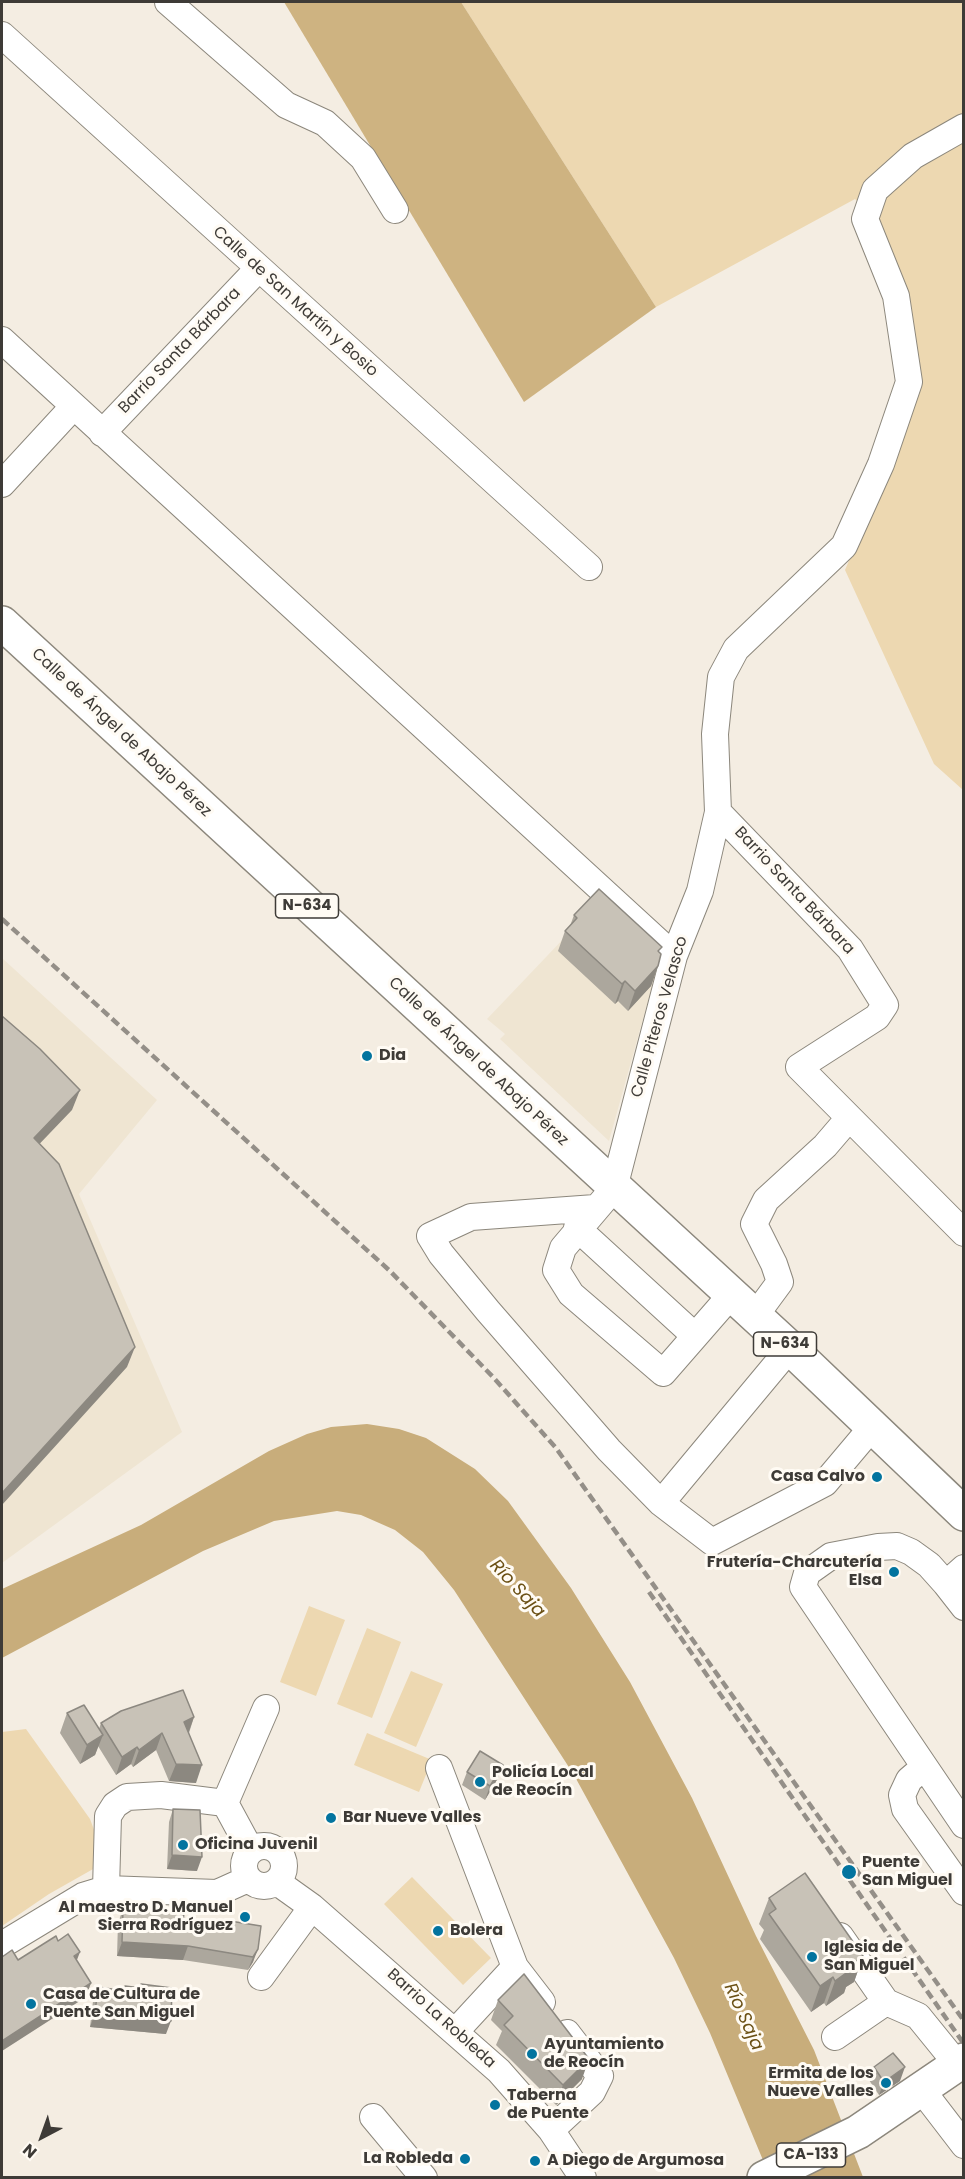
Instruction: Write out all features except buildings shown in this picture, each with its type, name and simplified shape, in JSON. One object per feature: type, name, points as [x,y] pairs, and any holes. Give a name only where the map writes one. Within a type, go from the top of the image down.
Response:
[{"type":"main road","name":"Calle de Ángel de Abajo Pérez","points":[[2,623],[604,1198],[731,1295],[873,1426],[958,1509]]},
{"type":"main road","name":"CA-133","points":[[764,2178],[858,2132],[960,2062]]},
{"type":"street","points":[[168,2],[286,105],[325,123],[363,158],[395,210]]},
{"type":"street","name":"Calle de San Martín y Bosio","points":[[2,35],[589,567]]},
{"type":"street","name":"Calle Piteros Velasco","points":[[604,1198],[674,956],[700,891],[718,812],[715,734],[721,677],[736,649],[844,546],[881,464],[909,382],[896,296],[865,219],[875,190],[913,156],[963,127]]},
{"type":"street","name":"Barrio Santa Bárbara","points":[[102,433],[258,269]]},
{"type":"street","points":[[2,340],[674,956]]},
{"type":"street","points":[[2,484],[73,407]]},
{"type":"street","name":"Barrio Santa Bárbara","points":[[718,812],[850,949],[885,1005],[877,1017],[861,1029],[799,1067],[849,1118]]},
{"type":"street","points":[[754,1316],[780,1282],[774,1264],[754,1224],[766,1200],[825,1146],[849,1118],[963,1233]]},
{"type":"street","points":[[604,1198],[570,1238],[556,1270],[571,1294],[663,1372],[731,1295]]},
{"type":"street","points":[[604,1198],[471,1217],[430,1236],[441,1254],[488,1311],[609,1450],[661,1503],[712,1542],[825,1483],[873,1426]]},
{"type":"street","points":[[570,1238],[695,1336]]},
{"type":"street","points":[[661,1503],[790,1348]]},
{"type":"street","points":[[963,1607],[955,1576],[929,1565],[911,1552],[897,1546],[878,1546],[831,1556],[807,1573],[803,1587],[963,1825]]},
{"type":"street","points":[[225,1803],[266,1708]]},
{"type":"street","points":[[439,1768],[515,1967],[600,2076],[592,2092],[551,2130]]},
{"type":"street","points":[[924,1768],[909,1780],[902,1795],[905,1809],[963,1892]]},
{"type":"street","points":[[106,1889],[108,1816],[115,1806],[127,1797],[161,1795],[225,1803]]},
{"type":"street","points":[[225,1803],[251,1851]]},
{"type":"street","points":[[266,1846],[280,1853],[285,1868],[277,1882],[262,1887],[248,1879],[244,1864],[251,1851],[266,1846]]},
{"type":"street","points":[[2,1945],[83,1896],[106,1889],[217,1893],[248,1879]]},
{"type":"street","name":"Barrio La Robleda","points":[[277,1882],[312,1906],[499,2071],[551,2130],[583,2178]]},
{"type":"street","points":[[261,1977],[312,1906]]},
{"type":"street","points":[[828,1918],[886,2002],[918,2016],[960,2062]]},
{"type":"street","points":[[455,2032],[515,1967]]},
{"type":"street","points":[[835,2037],[886,2002]]},
{"type":"street","points":[[921,2089],[963,2145]]},
{"type":"street","points":[[374,2117],[424,2178]]},
{"type":"shaded area","points":[[284,2],[461,2],[656,307],[524,402]]},
{"type":"shaded area","points":[[461,2],[963,2],[963,790],[934,764],[845,570],[886,473],[921,372],[904,283],[880,223],[855,199],[656,307]]},
{"type":"shaded area","points":[[567,935],[651,971],[658,978],[653,983],[609,1141],[500,1039],[505,1034],[487,1019]]},
{"type":"shaded area","points":[[2,958],[157,1100],[79,1194],[182,1432],[2,1563]]},
{"type":"shaded area","points":[[309,1606],[345,1620],[316,1696],[280,1682]]},
{"type":"shaded area","points":[[367,1628],[401,1642],[372,1718],[337,1704]]},
{"type":"shaded area","points":[[411,1671],[443,1684],[416,1747],[384,1733]]},
{"type":"shaded area","points":[[26,1729],[90,1819],[99,1843],[102,1864],[49,1894],[2,1926],[2,1732]]},
{"type":"shaded area","points":[[367,1733],[432,1760],[419,1792],[354,1765]]},
{"type":"shaded area","name":"Bolera","points":[[412,1877],[491,1958],[463,1985],[384,1904]]},
{"type":"water","name":"Río Saja","points":[[367,1424],[399,1429],[426,1438],[475,1469],[508,1501],[571,1588],[630,1682],[692,1798],[756,1936],[814,2050],[863,2177],[770,2177],[710,2033],[674,1958],[574,1775],[454,1590],[423,1552],[395,1530],[361,1515],[337,1511],[274,1521],[203,1551],[2,1658],[2,1589],[141,1525],[269,1451],[307,1434],[331,1427]]},
{"type":"railway","points":[[2,919],[390,1271],[493,1377],[556,1448],[964,2021]]},
{"type":"railway","points":[[649,1592],[964,2044]]},
{"type":"place","name":"Dia","points":[[367,1056]]},
{"type":"place","name":"Casa Calvo","points":[[877,1477]]},
{"type":"place","name":"Frutería-Charcutería Elsa","points":[[894,1572]]},
{"type":"place","name":"Policía Local de Reocín","points":[[480,1782]]},
{"type":"place","name":"Bar Nueve Valles","points":[[331,1818]]},
{"type":"place","name":"Oficina Juvenil","points":[[183,1845]]},
{"type":"place","name":"Puente San Miguel","points":[[849,1872]]},
{"type":"place","name":"Al maestro D. Manuel Sierra Rodríguez","points":[[245,1917]]},
{"type":"place","name":"Bolera","points":[[438,1931]]},
{"type":"place","name":"Iglesia de San Miguel","points":[[812,1957]]},
{"type":"place","name":"Casa de Cultura de Puente San Miguel","points":[[31,2004]]},
{"type":"place","name":"Ayuntamiento de Reocín","points":[[532,2054]]},
{"type":"place","name":"Ermita de los Nueve Valles","points":[[886,2083]]},
{"type":"place","name":"Taberna de Puente","points":[[495,2105]]},
{"type":"place","name":"La Robleda","points":[[465,2159]]},
{"type":"place","name":"A Diego de Argumosa","points":[[535,2161]]}]
